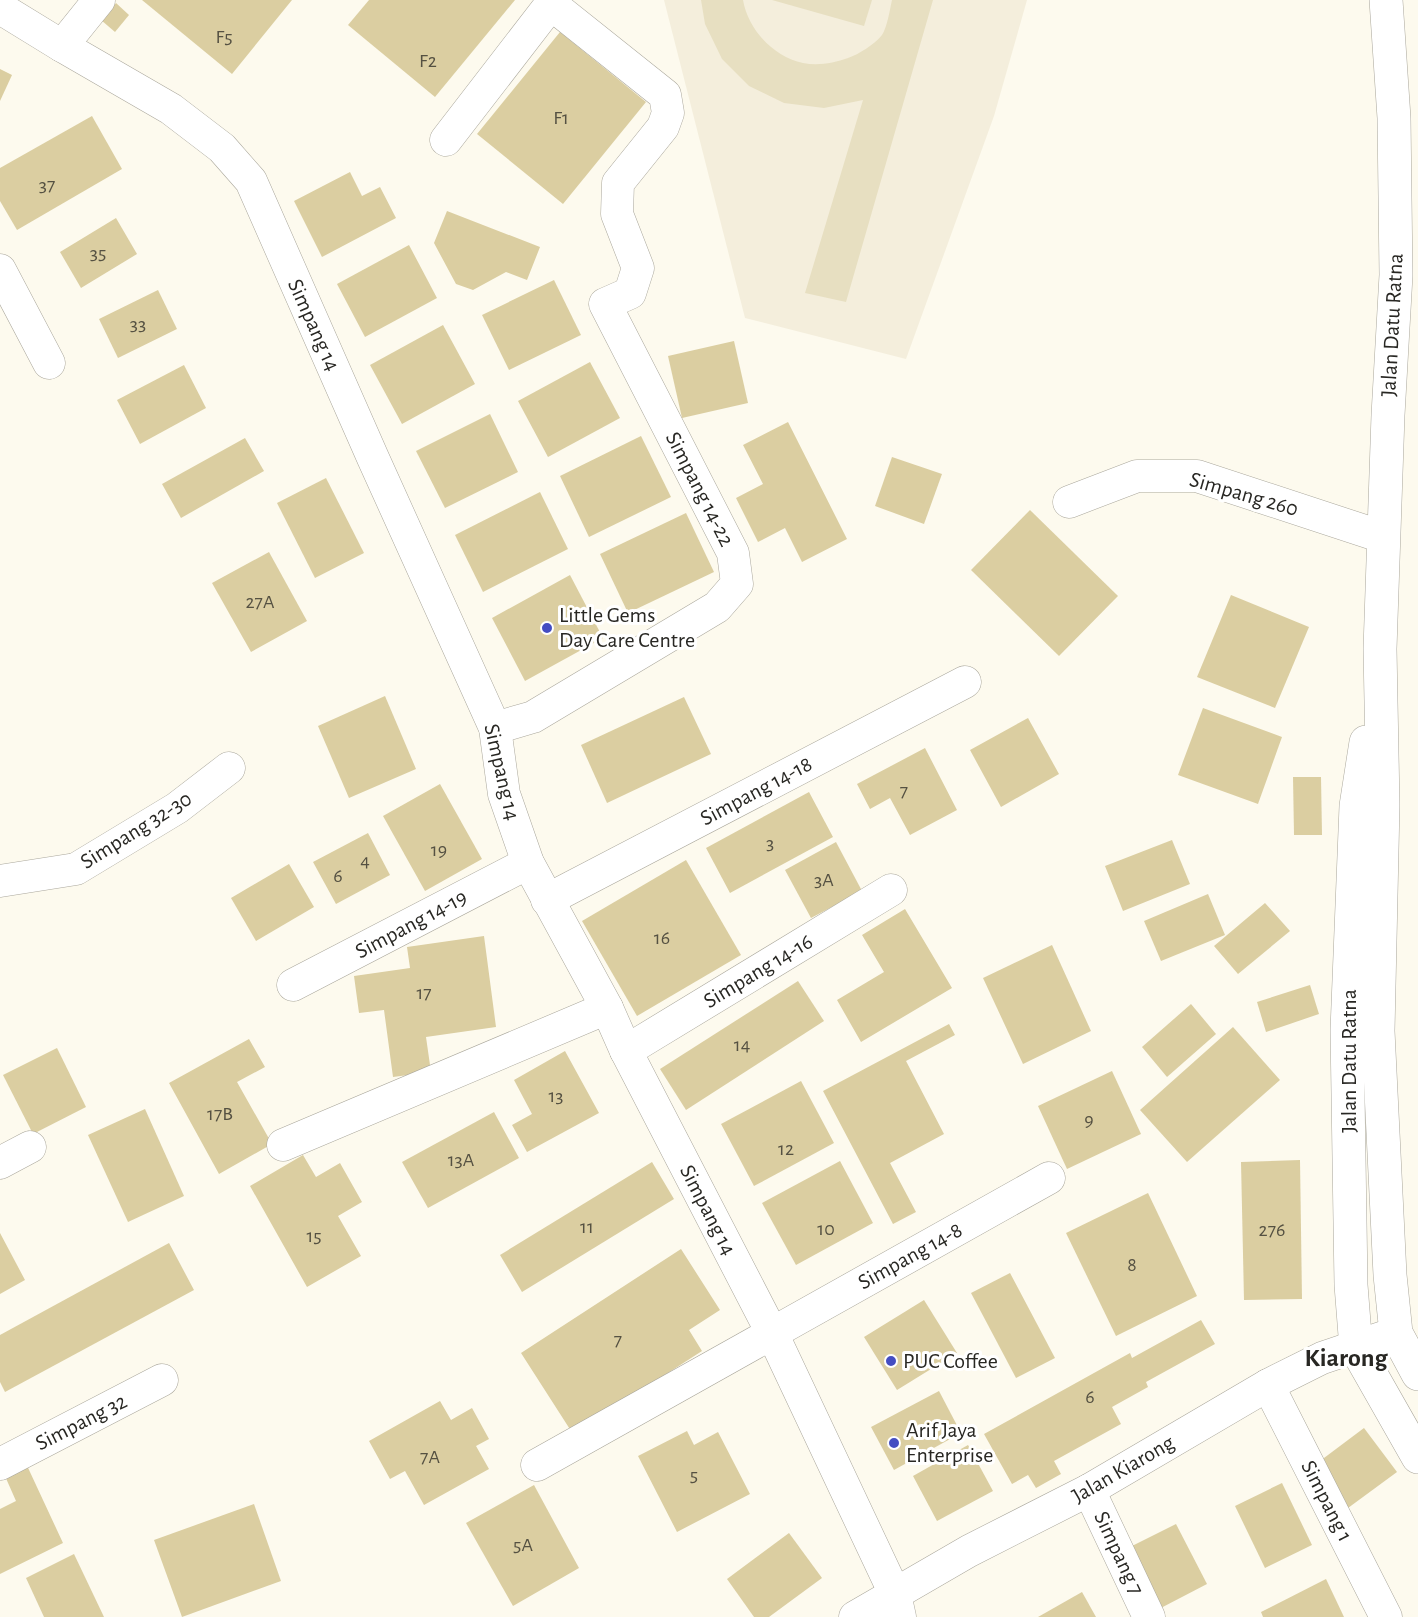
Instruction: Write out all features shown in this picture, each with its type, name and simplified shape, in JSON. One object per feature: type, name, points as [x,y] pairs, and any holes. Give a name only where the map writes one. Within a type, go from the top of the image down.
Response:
[{"type":"main road","name":"Jalan Datu Ratna","points":[[1386,0],[1407,276],[1388,415],[1383,537],[1380,649],[1383,805],[1378,1031],[1390,1275],[1396,1334],[1418,1374]]},
{"type":"main road","name":"Jalan Datu Ratna","points":[[1380,649],[1356,806],[1347,1030],[1351,1285],[1356,1348],[1418,1458]]},
{"type":"street","points":[[62,46],[99,0]]},
{"type":"street","points":[[446,140],[553,2]]},
{"type":"street","name":"Simpang 14-22","points":[[495,728],[533,717],[717,607],[737,584],[733,553],[605,304],[630,293],[638,268],[617,214],[618,183],[663,127],[668,112],[665,94],[553,2]]},
{"type":"street","name":"Simpang 14","points":[[0,8],[171,109],[222,148],[251,181],[495,728],[504,794],[528,863],[606,1008],[626,1052],[772,1334],[897,1606]]},
{"type":"street","points":[[0,270],[49,363]]},
{"type":"street","name":"Simpang 260","points":[[1069,502],[1137,476],[1197,476],[1383,537]]},
{"type":"street","name":"Simpang 14-18","points":[[547,900],[965,682]]},
{"type":"street","name":"Simpang 32-30","points":[[0,881],[76,869],[177,808],[229,768]]},
{"type":"street","name":"Simpang 14-19","points":[[293,985],[528,863]]},
{"type":"street","name":"Simpang 14-16","points":[[626,1052],[891,890]]},
{"type":"street","points":[[283,1145],[606,1008]]},
{"type":"street","points":[[0,1163],[30,1147]]},
{"type":"street","name":"Simpang 14-8","points":[[537,1464],[1048,1178]]},
{"type":"street","name":"Jalan Kiarong","points":[[855,1617],[897,1606],[969,1551],[1089,1490],[1268,1384],[1322,1358],[1396,1334]]},
{"type":"street","name":"Simpang 32","points":[[0,1464],[162,1380]]},
{"type":"street","name":"Simpang 1","points":[[1268,1384],[1386,1617]]},
{"type":"street","name":"Simpang 7","points":[[1089,1490],[1149,1617]]},
{"type":"shaded area","points":[[664,0],[1027,0],[994,116],[906,359],[745,318]]},
{"type":"shaded area","points":[[701,0],[743,0],[756,31],[772,48],[792,60],[814,64],[832,63],[848,58],[875,42],[884,32],[892,0],[933,0],[846,302],[805,293],[863,100],[824,108],[784,103],[749,86],[722,59],[705,24]]},
{"type":"shaded area","points":[[772,0],[872,0],[864,26]]},
{"type":"building","points":[[142,0],[292,0],[232,74]]},
{"type":"building","points":[[369,0],[515,0],[435,97],[348,25]]},
{"type":"building","points":[[116,3],[129,15],[115,32],[101,20]]},
{"type":"building","points":[[560,32],[646,102],[563,204],[477,134]]},
{"type":"building","points":[[0,69],[12,75],[0,101]]},
{"type":"building","points":[[92,116],[122,169],[17,230],[0,201],[0,168]]},
{"type":"building","points":[[350,172],[362,196],[380,187],[396,218],[322,257],[294,201]]},
{"type":"building","points":[[447,211],[540,247],[527,280],[506,272],[473,290],[456,284],[434,243]]},
{"type":"building","points":[[116,218],[137,254],[81,288],[60,252]]},
{"type":"building","points":[[409,245],[437,298],[365,337],[337,284]]},
{"type":"building","points":[[554,280],[581,335],[509,370],[482,315]]},
{"type":"building","points":[[158,290],[177,329],[118,358],[99,319]]},
{"type":"building","points":[[443,325],[475,384],[402,424],[370,365]]},
{"type":"building","points":[[734,341],[748,403],[682,418],[668,356]]},
{"type":"building","points":[[590,362],[620,418],[548,457],[518,401]]},
{"type":"building","points":[[184,365],[206,408],[140,444],[117,400]]},
{"type":"building","points":[[490,414],[518,472],[445,508],[416,451]]},
{"type":"building","points":[[788,422],[847,539],[802,562],[785,528],[758,542],[736,498],[763,484],[743,445]]},
{"type":"building","points":[[641,436],[671,497],[589,537],[560,476]]},
{"type":"building","points":[[245,438],[264,471],[181,518],[162,484]]},
{"type":"building","points":[[892,457],[942,474],[924,524],[875,506]]},
{"type":"building","points":[[326,478],[364,553],[315,578],[277,503]]},
{"type":"building","points":[[540,492],[568,549],[483,592],[455,535]]},
{"type":"building","points":[[1030,510],[1118,596],[1059,656],[971,570]]},
{"type":"building","points":[[686,513],[714,572],[628,613],[600,554]]},
{"type":"building","points":[[269,552],[307,621],[251,652],[212,583]]},
{"type":"building","name":"Little Gems Day Care Centre","points":[[570,575],[603,638],[525,681],[492,618]]},
{"type":"building","points":[[1231,595],[1309,627],[1275,708],[1197,677]]},
{"type":"building","points":[[385,696],[416,769],[349,798],[318,726]]},
{"type":"building","points":[[684,697],[711,754],[607,803],[581,745]]},
{"type":"building","points":[[1203,708],[1282,737],[1258,804],[1178,775]]},
{"type":"building","points":[[1028,718],[1059,774],[1001,807],[970,750]]},
{"type":"building","points":[[925,748],[957,810],[910,835],[890,798],[870,809],[857,784]]},
{"type":"building","points":[[1293,777],[1321,777],[1322,835],[1294,835]]},
{"type":"building","points":[[440,784],[482,859],[425,891],[383,816]]},
{"type":"building","points":[[809,792],[833,837],[730,893],[706,848]]},
{"type":"building","points":[[368,833],[390,875],[336,904],[313,862]]},
{"type":"building","points":[[1172,840],[1190,884],[1123,911],[1105,866]]},
{"type":"building","points":[[836,842],[862,891],[811,918],[785,870]]},
{"type":"building","points":[[686,860],[741,955],[637,1016],[582,921]]},
{"type":"building","points":[[289,864],[314,907],[256,941],[231,898]]},
{"type":"building","points":[[1208,894],[1225,935],[1161,961],[1144,921]]},
{"type":"building","points":[[1265,903],[1290,931],[1238,974],[1214,946]]},
{"type":"building","points":[[905,909],[952,988],[861,1042],[837,1000],[884,972],[862,935]]},
{"type":"building","points":[[484,936],[496,1027],[426,1037],[431,1072],[393,1077],[384,1010],[359,1013],[354,976],[410,968],[407,947]]},
{"type":"building","points":[[1052,945],[1091,1031],[1023,1064],[983,978]]},
{"type":"building","points":[[798,981],[824,1021],[686,1110],[660,1069]]},
{"type":"building","points":[[1310,985],[1319,1014],[1266,1032],[1257,1002]]},
{"type":"building","points":[[1191,1004],[1216,1034],[1167,1077],[1142,1047]]},
{"type":"building","points":[[949,1024],[955,1035],[906,1061],[944,1134],[890,1163],[916,1212],[893,1224],[823,1091]]},
{"type":"building","points":[[1233,1027],[1280,1080],[1187,1162],[1140,1110]]},
{"type":"building","points":[[249,1039],[265,1067],[237,1082],[272,1144],[219,1174],[169,1083]]},
{"type":"building","points":[[57,1048],[86,1107],[33,1134],[3,1075]]},
{"type":"building","points":[[565,1051],[599,1113],[527,1152],[512,1125],[532,1114],[514,1080]]},
{"type":"building","points":[[1112,1071],[1141,1134],[1067,1169],[1038,1106]]},
{"type":"building","points":[[801,1081],[834,1143],[754,1186],[721,1124]]},
{"type":"building","points":[[145,1109],[184,1196],[128,1222],[88,1135]]},
{"type":"building","points":[[494,1112],[519,1158],[428,1208],[402,1162]]},
{"type":"building","points":[[303,1155],[316,1177],[340,1163],[362,1202],[338,1216],[361,1256],[307,1287],[250,1186]]},
{"type":"building","points":[[1300,1160],[1302,1299],[1244,1300],[1241,1162]]},
{"type":"building","points":[[840,1161],[873,1223],[796,1265],[762,1203]]},
{"type":"building","points":[[652,1162],[674,1199],[522,1292],[500,1255]]},
{"type":"building","points":[[1148,1193],[1197,1296],[1116,1336],[1066,1233]]},
{"type":"building","points":[[0,1233],[25,1280],[0,1294]]},
{"type":"building","points":[[169,1243],[194,1290],[5,1392],[0,1382],[0,1335]]},
{"type":"building","points":[[681,1249],[720,1310],[689,1330],[702,1351],[573,1434],[521,1353]]},
{"type":"building","points":[[1010,1273],[1055,1358],[1016,1378],[971,1293]]},
{"type":"building","points":[[924,1300],[957,1353],[897,1390],[864,1337]]},
{"type":"building","points":[[1201,1320],[1215,1344],[1146,1382],[1148,1387],[1112,1407],[1121,1424],[1054,1461],[1061,1474],[1036,1488],[1028,1475],[1012,1484],[984,1434],[1130,1353],[1132,1358]]},
{"type":"building","points":[[939,1391],[961,1433],[894,1470],[871,1427]]},
{"type":"building","points":[[440,1401],[451,1420],[472,1408],[489,1439],[476,1446],[489,1469],[424,1505],[405,1471],[390,1479],[369,1441]]},
{"type":"building","points":[[1364,1428],[1397,1472],[1348,1508],[1316,1464]]},
{"type":"building","points":[[687,1431],[694,1445],[718,1432],[750,1494],[677,1532],[638,1456]]},
{"type":"building","points":[[968,1445],[993,1491],[937,1521],[913,1476]]},
{"type":"building","points":[[23,1457],[63,1543],[0,1574],[0,1509],[16,1501],[1,1467]]},
{"type":"building","points":[[1282,1483],[1312,1545],[1265,1568],[1235,1506]]},
{"type":"building","points":[[534,1485],[579,1568],[513,1606],[466,1523]]},
{"type":"building","points":[[254,1504],[281,1581],[182,1617],[154,1540]]},
{"type":"building","points":[[1176,1524],[1207,1584],[1157,1610],[1126,1549]]},
{"type":"building","points":[[789,1533],[822,1578],[769,1617],[754,1617],[727,1579]]},
{"type":"building","points":[[74,1554],[104,1617],[44,1617],[26,1578]]},
{"type":"building","points":[[1326,1579],[1344,1617],[1263,1617],[1261,1612]]},
{"type":"building","points":[[1082,1592],[1096,1617],[1038,1617]]},
{"type":"place","name":"Little Gems Day Care Centre","points":[[547,628]]},
{"type":"place","name":"PUC Coffee","points":[[891,1361]]},
{"type":"place","name":"Arif Jaya Enterprise","points":[[894,1443]]},
{"type":"district","name":"Kiarong","points":[[1346,1358]]}]
